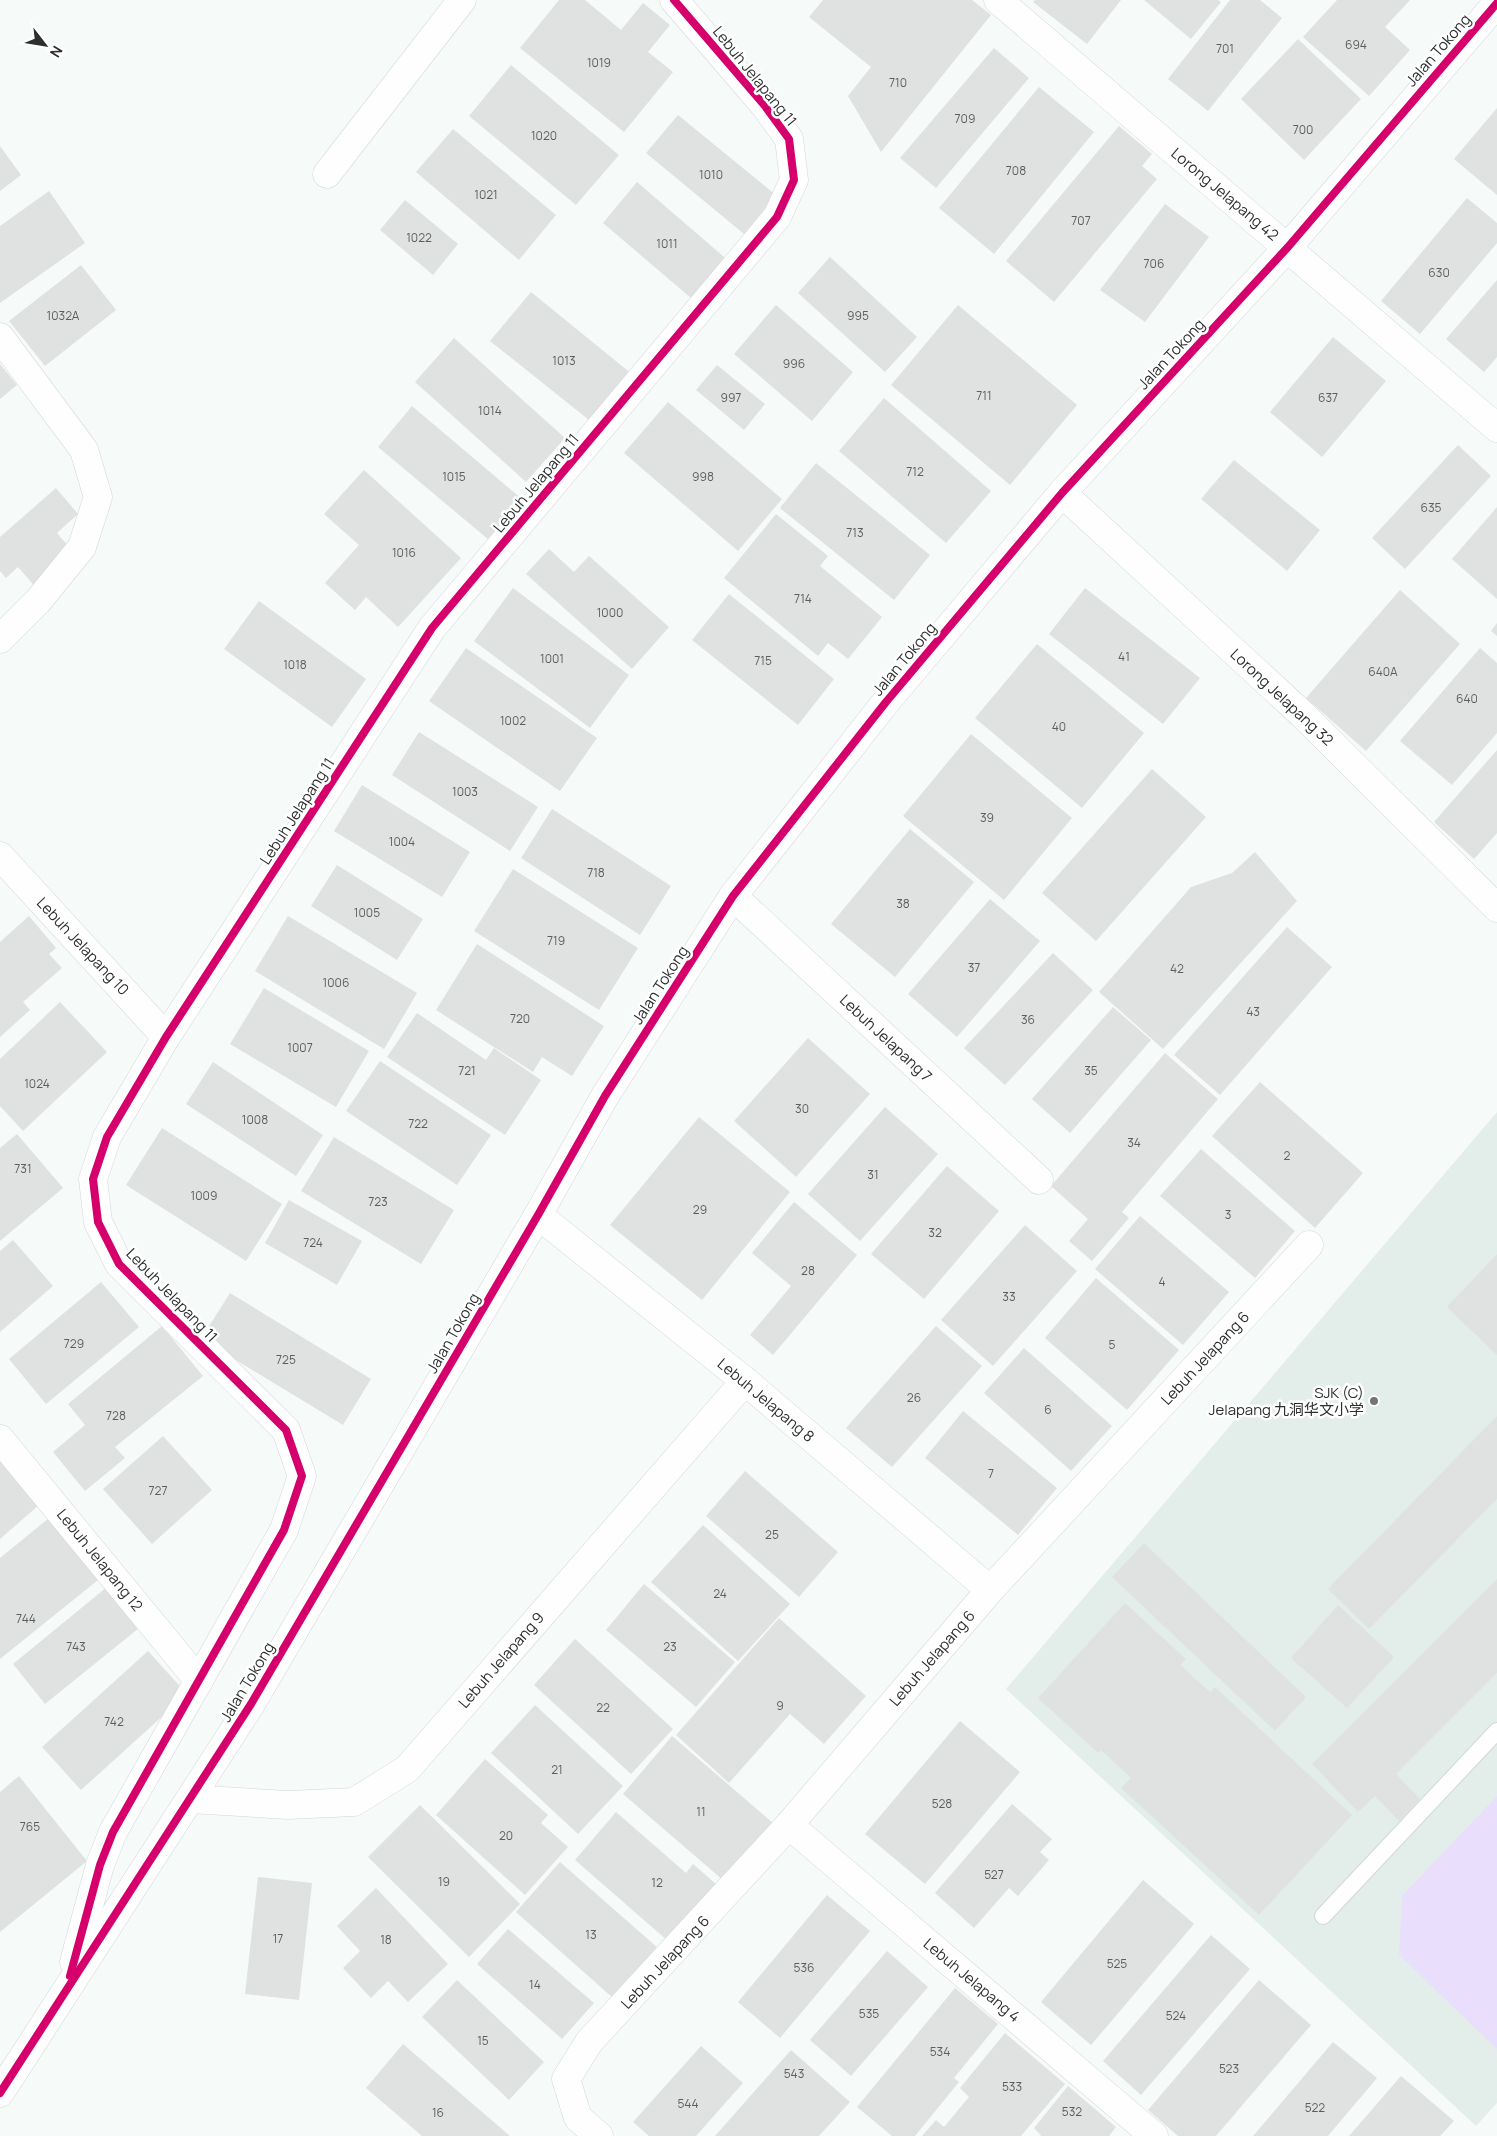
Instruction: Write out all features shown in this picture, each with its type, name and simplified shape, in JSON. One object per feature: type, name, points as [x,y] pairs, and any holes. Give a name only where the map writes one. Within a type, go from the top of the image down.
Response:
[{"type":"street","points":[[327,174],[462,0]]},
{"type":"street","name":"Lebuh Jelapang 11","points":[[67,1988],[100,1865],[113,1832],[284,1530],[302,1476],[286,1430],[119,1264],[98,1222],[93,1179],[107,1137],[166,1036],[432,628],[777,217],[794,180],[789,140],[765,106],[674,0]]},
{"type":"street","name":"Lorong Jelapang 42","points":[[998,0],[1497,428]]},
{"type":"street","name":"Jalan Tokong","points":[[0,2092],[251,1704],[538,1215],[605,1096],[733,896],[886,702],[1062,492],[1288,247],[1497,2]]},
{"type":"street","points":[[0,338],[84,450],[98,497],[82,547],[38,601],[0,639]]},
{"type":"street","name":"Lorong Jelapang 32","points":[[1062,492],[1302,714],[1497,908]]},
{"type":"street","name":"Lebuh Jelapang 10","points":[[0,856],[166,1036]]},
{"type":"street","name":"Lebuh Jelapang 7","points":[[733,896],[1039,1180]]},
{"type":"street","name":"Lebuh Jelapang 8","points":[[538,1215],[745,1381],[990,1590]]},
{"type":"street","name":"Lebuh Jelapang 6","points":[[599,2136],[578,2118],[566,2080],[589,2042],[790,1825],[990,1590],[1309,1245]]},
{"type":"street","name":"Lebuh Jelapang 9","points":[[190,1799],[288,1805],[354,1802],[406,1769],[745,1381]]},
{"type":"street","name":"Lebuh Jelapang 12","points":[[0,1439],[199,1681]]},
{"type":"street","name":"Lebuh Jelapang 4","points":[[790,1825],[1154,2136]]},
{"type":"lane","points":[[1323,1916],[1497,1731]]},
{"type":"shaded area","name":"SJK (C) Jelapang 九洞华文小学","points":[[1497,1112],[1497,2103],[1476,2126],[1006,1689]]},
{"type":"shaded area","points":[[1497,1796],[1497,2049],[1399,1955],[1402,1896]]},
{"type":"building","points":[[559,0],[585,0],[621,30],[643,3],[670,25],[648,52],[673,72],[624,132],[520,48]]},
{"type":"building","points":[[823,0],[972,0],[991,15],[881,152],[848,96],[871,67],[809,17]]},
{"type":"building","points":[[1035,0],[1121,0],[1087,44],[1033,2]]},
{"type":"building","points":[[1144,0],[1218,0],[1221,2],[1191,39]]},
{"type":"building","points":[[1230,0],[1260,0],[1282,18],[1208,111],[1168,79]]},
{"type":"building","points":[[1337,0],[1410,0],[1385,27],[1410,50],[1369,96],[1303,37]]},
{"type":"building","points":[[1298,39],[1361,99],[1304,160],[1241,99]]},
{"type":"building","points":[[994,48],[1029,78],[936,188],[900,158]]},
{"type":"building","points":[[511,65],[619,155],[576,205],[469,116]]},
{"type":"building","points":[[1039,87],[1094,132],[994,254],[939,208]]},
{"type":"building","points":[[1497,108],[1497,195],[1454,159]]},
{"type":"building","points":[[678,115],[776,195],[744,234],[646,153]]},
{"type":"building","points":[[1119,126],[1152,154],[1142,166],[1157,179],[1054,302],[1006,261]]},
{"type":"building","points":[[453,129],[556,215],[519,260],[416,172]]},
{"type":"building","points":[[0,146],[21,175],[0,191]]},
{"type":"building","points":[[637,182],[731,263],[698,304],[603,223]]},
{"type":"building","points":[[49,191],[85,243],[0,303],[0,226]]},
{"type":"building","points":[[1467,198],[1497,223],[1497,243],[1420,334],[1381,301]]},
{"type":"building","points":[[405,200],[458,244],[433,275],[380,230]]},
{"type":"building","points":[[1165,204],[1209,237],[1145,322],[1100,290]]},
{"type":"building","points":[[830,257],[917,337],[885,372],[798,293]]},
{"type":"building","points":[[81,265],[116,310],[45,366],[9,321]]},
{"type":"building","points":[[1497,280],[1497,357],[1484,372],[1446,339]]},
{"type":"building","points":[[531,292],[638,379],[599,428],[490,341]]},
{"type":"building","points":[[776,305],[853,372],[812,421],[734,354]]},
{"type":"building","points":[[958,305],[1077,405],[1010,485],[891,385]]},
{"type":"building","points":[[1333,337],[1386,381],[1322,457],[1270,412]]},
{"type":"building","points":[[454,338],[565,438],[526,482],[415,382]]},
{"type":"building","points":[[0,364],[17,385],[0,399]]},
{"type":"building","points":[[717,365],[765,404],[744,430],[696,390]]},
{"type":"building","points":[[884,398],[991,491],[946,543],[839,451]]},
{"type":"building","points":[[668,402],[782,499],[738,551],[624,453]]},
{"type":"building","points":[[412,406],[529,505],[495,545],[378,447]]},
{"type":"building","points":[[1458,445],[1491,476],[1405,569],[1372,538]]},
{"type":"building","points":[[1234,460],[1320,530],[1287,571],[1201,499]]},
{"type":"building","points":[[816,463],[930,555],[894,600],[780,508]]},
{"type":"building","points":[[364,470],[461,558],[398,627],[366,597],[355,610],[325,583],[359,545],[324,514]]},
{"type":"building","points":[[56,488],[78,514],[57,533],[76,555],[37,589],[18,567],[6,578],[0,571],[0,537]]},
{"type":"building","points":[[1497,507],[1497,599],[1452,559]]},
{"type":"building","points":[[776,514],[828,556],[820,566],[882,617],[848,659],[828,643],[818,656],[724,578]]},
{"type":"building","points":[[549,549],[574,572],[589,556],[669,627],[632,669],[526,574]]},
{"type":"building","points":[[513,588],[629,675],[590,728],[474,641]]},
{"type":"building","points":[[1085,588],[1200,678],[1163,724],[1049,634]]},
{"type":"building","points":[[1400,590],[1460,644],[1366,751],[1306,698]]},
{"type":"building","points":[[729,594],[834,679],[798,725],[692,640]]},
{"type":"building","points":[[259,601],[366,679],[332,727],[224,649]]},
{"type":"building","points":[[1497,623],[1497,636],[1491,631]]},
{"type":"building","points":[[1037,644],[1144,733],[1082,808],[975,718]]},
{"type":"building","points":[[466,648],[597,738],[560,791],[429,701]]},
{"type":"building","points":[[1480,648],[1497,663],[1497,733],[1452,785],[1400,741]]},
{"type":"building","points":[[419,732],[538,807],[510,851],[392,775]]},
{"type":"building","points":[[971,734],[1072,818],[1004,900],[903,816]]},
{"type":"building","points":[[1497,750],[1497,833],[1474,859],[1434,822]]},
{"type":"building","points":[[1152,769],[1206,817],[1096,941],[1042,893]]},
{"type":"building","points":[[362,785],[470,852],[442,897],[334,831]]},
{"type":"building","points":[[552,809],[671,886],[640,935],[521,858]]},
{"type":"building","points":[[910,829],[974,882],[895,977],[831,924]]},
{"type":"building","points":[[1255,852],[1297,901],[1163,1049],[1099,992],[1191,887],[1232,873]]},
{"type":"building","points":[[337,865],[423,919],[397,960],[311,906]]},
{"type":"building","points":[[513,869],[638,948],[599,1010],[474,931]]},
{"type":"building","points":[[990,899],[1040,941],[957,1037],[908,994]]},
{"type":"building","points":[[29,916],[56,948],[49,954],[62,968],[23,1002],[30,1010],[0,1037],[0,942]]},
{"type":"building","points":[[288,916],[417,993],[384,1049],[255,971]]},
{"type":"building","points":[[1287,927],[1332,967],[1220,1095],[1174,1055]]},
{"type":"building","points":[[477,944],[604,1026],[572,1076],[542,1057],[533,1072],[436,1010]]},
{"type":"building","points":[[1053,953],[1093,990],[1005,1085],[964,1048]]},
{"type":"building","points":[[264,988],[369,1051],[336,1107],[230,1044]]},
{"type":"building","points":[[60,1002],[107,1052],[23,1131],[0,1106],[0,1059]]},
{"type":"building","points":[[1113,1007],[1151,1040],[1070,1133],[1032,1099]]},
{"type":"building","points":[[417,1013],[486,1060],[494,1048],[541,1080],[505,1135],[387,1057]]},
{"type":"building","points":[[808,1038],[870,1094],[796,1177],[734,1121]]},
{"type":"building","points":[[1165,1053],[1218,1099],[1122,1212],[1129,1218],[1092,1261],[1069,1241],[1088,1219],[1051,1186]]},
{"type":"building","points":[[380,1061],[491,1135],[457,1185],[346,1111]]},
{"type":"building","points":[[213,1062],[323,1135],[296,1176],[186,1104]]},
{"type":"building","points":[[1260,1082],[1363,1173],[1315,1228],[1212,1136]]},
{"type":"building","points":[[885,1107],[938,1154],[860,1241],[808,1194]]},
{"type":"building","points":[[699,1117],[790,1192],[702,1300],[610,1225]]},
{"type":"building","points":[[162,1128],[282,1204],[246,1261],[126,1185]]},
{"type":"building","points":[[17,1134],[63,1188],[0,1241],[0,1148]]},
{"type":"building","points":[[334,1137],[454,1210],[421,1264],[301,1191]]},
{"type":"building","points":[[1201,1149],[1295,1231],[1255,1278],[1160,1196]]},
{"type":"building","points":[[947,1166],[999,1211],[924,1299],[871,1254]]},
{"type":"building","points":[[289,1200],[362,1241],[337,1285],[265,1243]]},
{"type":"building","points":[[794,1202],[857,1255],[773,1355],[750,1335],[791,1286],[752,1253]]},
{"type":"building","points":[[1140,1216],[1229,1292],[1183,1345],[1095,1269]]},
{"type":"building","points":[[1025,1225],[1077,1271],[993,1366],[941,1320]]},
{"type":"building","points":[[13,1240],[53,1286],[0,1332],[0,1251]]},
{"type":"building","points":[[1497,1254],[1497,1355],[1447,1307]]},
{"type":"building","points":[[1096,1278],[1179,1350],[1127,1410],[1045,1338]]},
{"type":"building","points":[[101,1282],[139,1327],[46,1404],[9,1359]]},
{"type":"building","points":[[230,1293],[371,1379],[343,1425],[201,1339]]},
{"type":"building","points":[[162,1326],[203,1376],[115,1447],[125,1458],[85,1491],[53,1452],[85,1425],[68,1404]]},
{"type":"building","points":[[936,1326],[982,1366],[892,1467],[846,1428]]},
{"type":"building","points":[[1024,1348],[1112,1426],[1071,1471],[984,1393]]},
{"type":"building","points":[[963,1411],[1057,1488],[1018,1535],[925,1458]]},
{"type":"building","points":[[1497,1416],[1497,1499],[1369,1629],[1328,1589]]},
{"type":"building","points":[[163,1436],[212,1490],[152,1544],[103,1489]]},
{"type":"building","points":[[0,1459],[39,1505],[0,1539]]},
{"type":"building","points":[[745,1471],[838,1552],[799,1597],[706,1516]]},
{"type":"building","points":[[54,1514],[103,1576],[0,1659],[0,1558]]},
{"type":"building","points":[[703,1525],[790,1604],[738,1661],[651,1582]]},
{"type":"building","points":[[1144,1543],[1306,1697],[1275,1731],[1112,1577]]},
{"type":"building","points":[[1497,1579],[1497,1673],[1396,1774],[1420,1799],[1399,1821],[1375,1796],[1358,1812],[1312,1764]]},
{"type":"building","points":[[644,1584],[735,1662],[696,1707],[606,1630]]},
{"type":"building","points":[[107,1587],[139,1628],[45,1704],[13,1664]]},
{"type":"building","points":[[1125,1603],[1186,1659],[1180,1665],[1210,1692],[1215,1687],[1352,1815],[1259,1915],[1121,1788],[1131,1778],[1101,1750],[1098,1753],[1038,1698]]},
{"type":"building","points":[[1338,1605],[1394,1657],[1347,1708],[1291,1658]]},
{"type":"building","points":[[779,1618],[866,1696],[824,1744],[790,1714],[729,1783],[676,1735]]},
{"type":"building","points":[[575,1639],[673,1729],[631,1774],[534,1685]]},
{"type":"building","points":[[148,1651],[187,1694],[81,1790],[42,1747]]},
{"type":"building","points":[[535,1705],[623,1786],[578,1834],[491,1753]]},
{"type":"building","points":[[960,1721],[1020,1772],[925,1884],[865,1834]]},
{"type":"building","points":[[672,1736],[780,1829],[731,1887],[623,1794]]},
{"type":"building","points":[[485,1759],[548,1815],[541,1823],[568,1847],[525,1895],[436,1815]]},
{"type":"building","points":[[19,1776],[87,1861],[0,1932],[0,1792]]},
{"type":"building","points":[[1012,1804],[1052,1839],[1040,1852],[1049,1860],[1018,1896],[1009,1888],[974,1928],[935,1893]]},
{"type":"building","points":[[420,1805],[520,1904],[469,1957],[368,1857]]},
{"type":"building","points":[[616,1812],[686,1873],[693,1864],[724,1891],[675,1947],[575,1860]]},
{"type":"building","points":[[560,1862],[667,1956],[622,2006],[516,1912]]},
{"type":"building","points":[[258,1877],[312,1883],[299,2000],[245,1994]]},
{"type":"building","points":[[1143,1880],[1194,1924],[1091,2045],[1041,2002]]},
{"type":"building","points":[[376,1888],[448,1964],[408,2002],[388,1981],[371,1998],[343,1968],[360,1951],[337,1926]]},
{"type":"building","points":[[827,1895],[870,1931],[780,2038],[738,2002]]},
{"type":"building","points":[[508,1929],[594,2003],[562,2039],[477,1964]]},
{"type":"building","points":[[1211,1935],[1250,1969],[1141,2095],[1103,2061]]},
{"type":"building","points":[[887,1951],[928,1987],[851,2076],[810,2040]]},
{"type":"building","points":[[457,1980],[544,2062],[509,2100],[422,2017]]},
{"type":"building","points":[[1259,1980],[1311,2025],[1216,2136],[1178,2136],[1148,2110]]},
{"type":"building","points":[[955,1988],[998,2024],[954,2078],[959,2082],[915,2136],[892,2136],[857,2107]]},
{"type":"building","points":[[1005,2033],[1065,2084],[1021,2136],[922,2136],[936,2120],[944,2127],[969,2097],[960,2088]]},
{"type":"building","points":[[1333,2042],[1377,2078],[1328,2136],[1253,2136]]},
{"type":"building","points":[[403,2044],[510,2136],[422,2136],[366,2088]]},
{"type":"building","points":[[701,2046],[743,2083],[696,2136],[649,2136],[633,2122]]},
{"type":"building","points":[[791,2050],[850,2102],[819,2136],[715,2136]]},
{"type":"building","points":[[1401,2076],[1454,2121],[1440,2136],[1349,2136]]},
{"type":"building","points":[[1068,2086],[1116,2127],[1109,2136],[1040,2136],[1034,2128]]},
{"type":"cycle path","points":[[70,1976],[100,1865],[113,1832],[284,1530],[302,1476],[286,1430],[119,1264],[98,1222],[93,1179],[107,1137],[166,1037],[432,628],[777,217],[794,180],[789,139],[765,106],[674,0]]},
{"type":"cycle path","points":[[0,2093],[251,1704],[538,1215],[605,1096],[733,896],[886,702],[1062,493],[1288,247],[1497,3]]},
{"type":"place","name":"SJK (C) Jelapang 九洞华文小学","points":[[1374,1401]]}]
